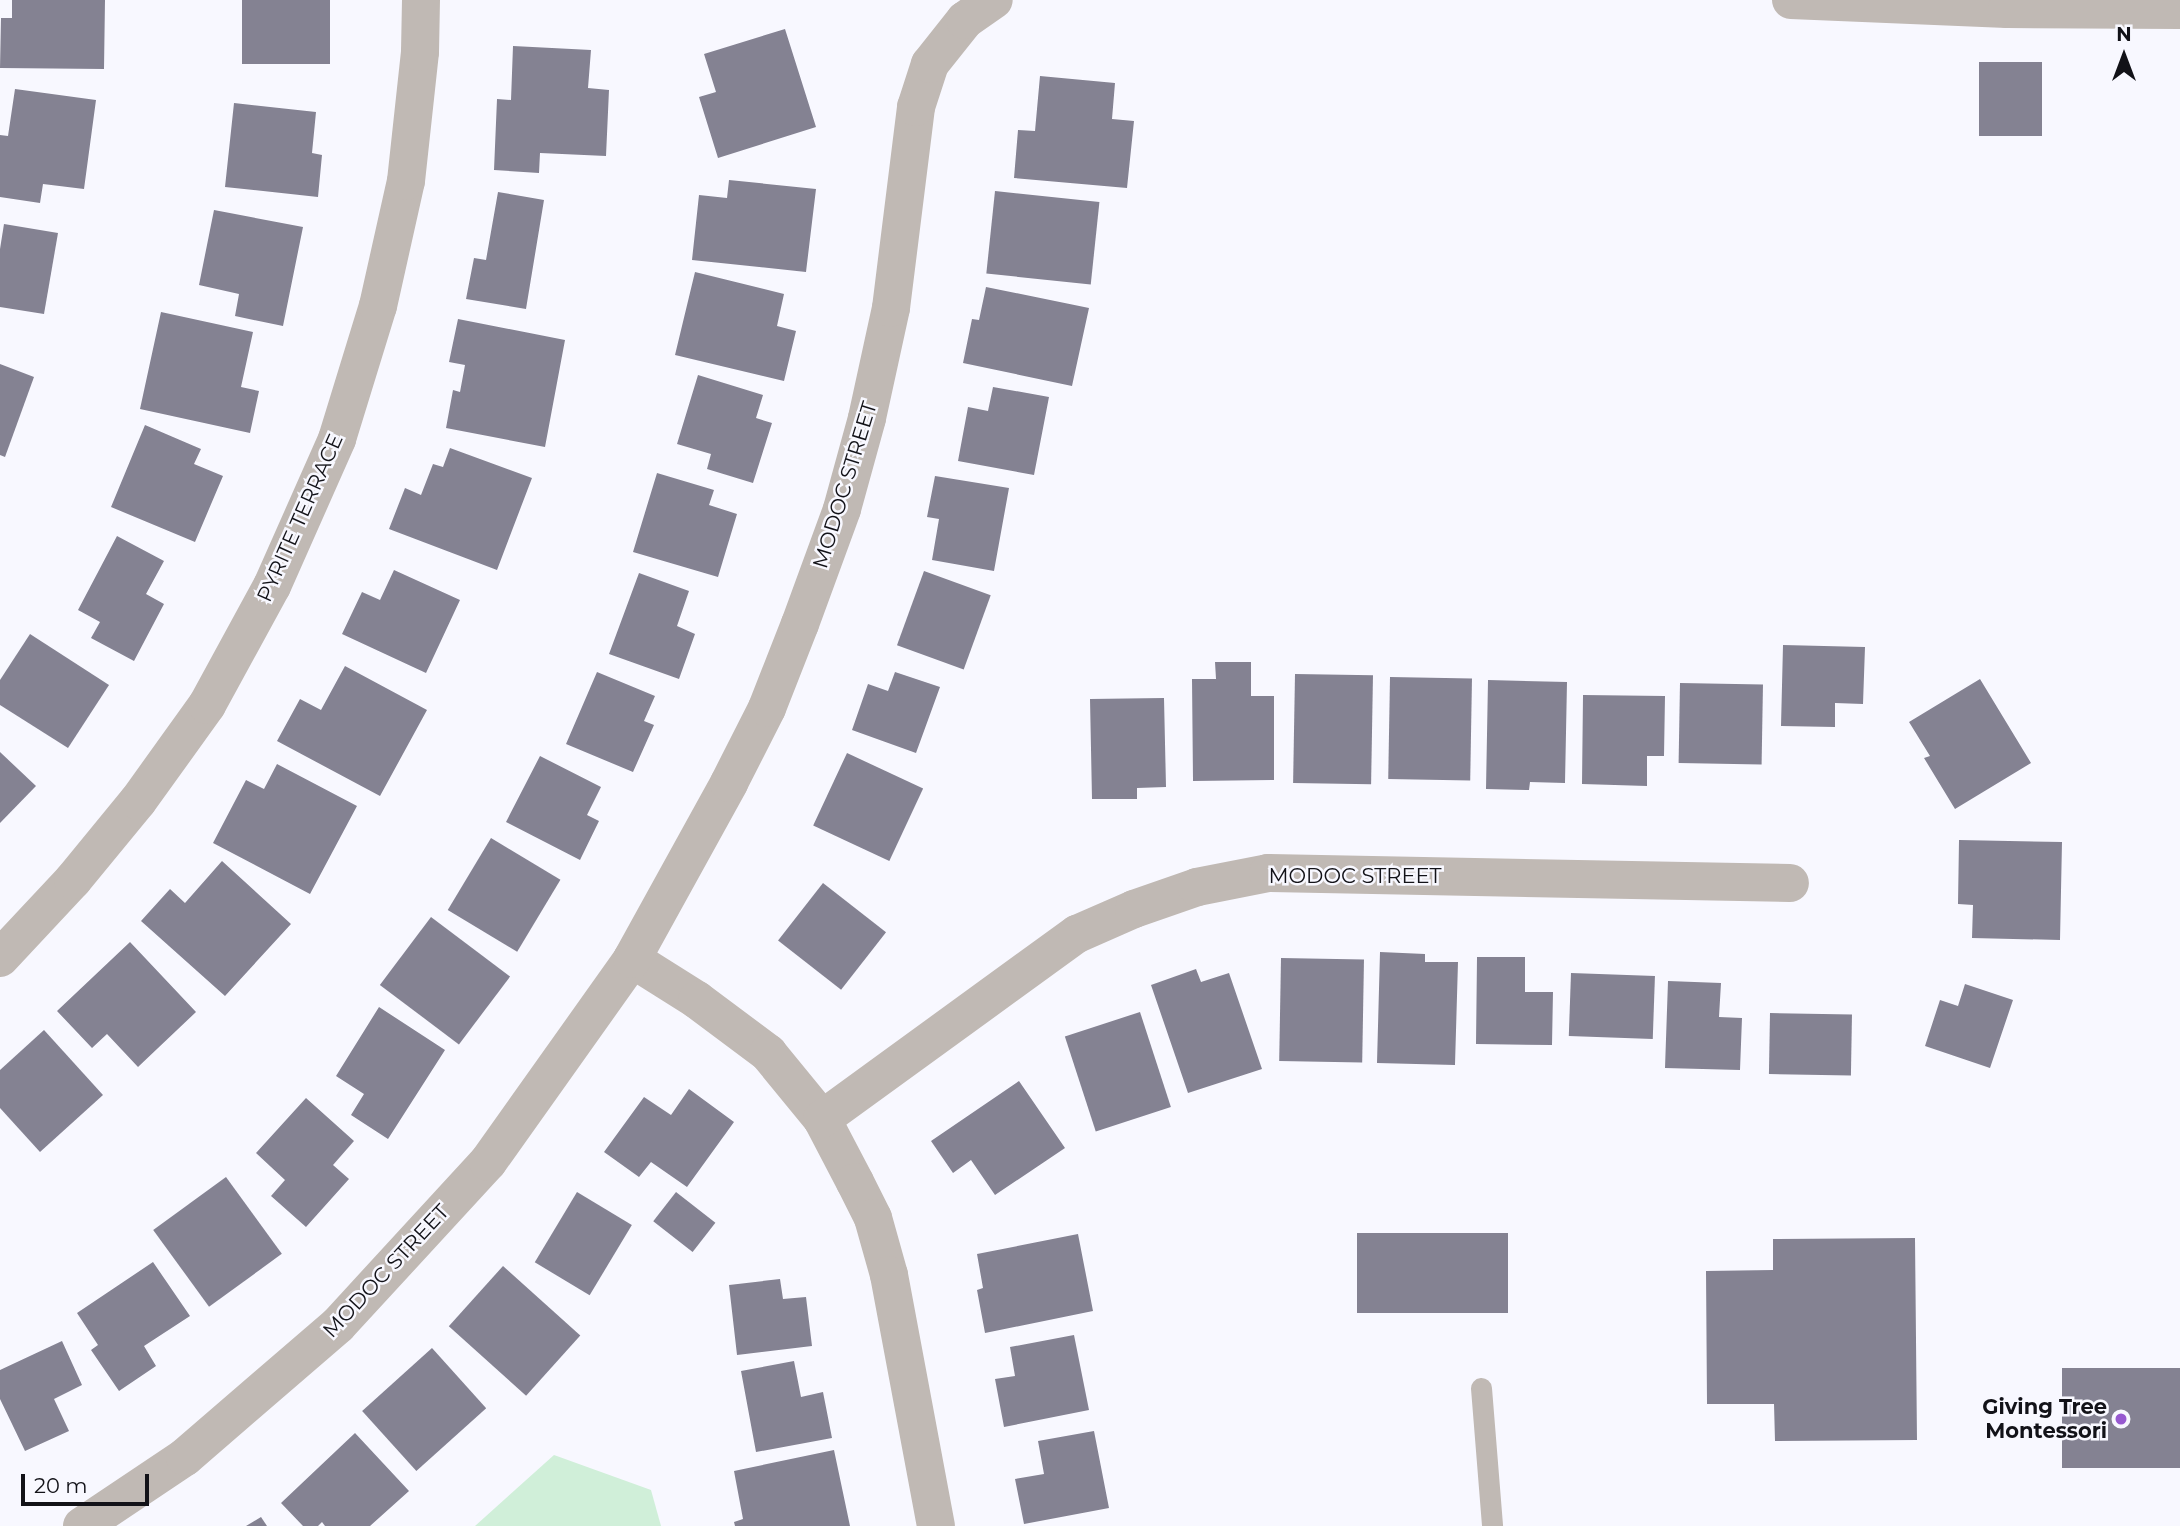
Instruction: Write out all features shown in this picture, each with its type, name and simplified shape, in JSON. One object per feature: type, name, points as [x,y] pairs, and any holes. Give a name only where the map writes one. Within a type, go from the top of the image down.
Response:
[{"type":"street","name":"PYRITE TERRACE","points":[[0,958],[73,880],[138,802],[207,705],[272,586],[337,439],[378,306],[406,181],[420,52],[421,0]]},
{"type":"street","points":[[1791,0],[2180,10]]},
{"type":"street","name":"MODOC STREET","points":[[82,1526],[185,1457],[338,1325],[488,1162],[632,959],[767,708],[842,509],[867,418],[891,308],[916,107],[930,64],[969,7]]},
{"type":"street","name":"MODOC STREET","points":[[822,1119],[1077,934],[1134,909],[1197,887],[1268,873],[1790,883]]},
{"type":"street","points":[[632,959],[696,1000],[768,1052],[822,1119],[873,1218],[889,1275],[936,1526]]},
{"type":"lane","points":[[1480,1388],[1492,1526]]},
{"type":"green space","points":[[554,1455],[651,1490],[661,1526],[475,1526]]},
{"type":"building","points":[[12,0],[105,0],[104,69],[0,68],[1,18],[12,18]]},
{"type":"building","points":[[242,0],[330,0],[330,64],[242,64]]},
{"type":"building","points":[[785,29],[816,127],[718,158],[699,97],[716,92],[704,54]]},
{"type":"building","points":[[513,46],[591,50],[588,88],[609,90],[606,156],[540,153],[539,173],[494,170],[497,99],[511,100]]},
{"type":"building","points":[[1979,62],[2042,62],[2042,136],[1979,136]]},
{"type":"building","points":[[1040,76],[1115,83],[1112,119],[1134,121],[1127,188],[1014,178],[1018,130],[1035,131]]},
{"type":"building","points":[[15,89],[96,100],[84,189],[43,184],[40,203],[0,197],[0,135],[8,136]]},
{"type":"building","points":[[234,103],[316,112],[312,153],[322,155],[318,197],[225,187]]},
{"type":"building","points":[[729,180],[816,189],[806,272],[692,260],[699,195],[727,198]]},
{"type":"building","points":[[995,191],[1099,202],[1091,285],[986,274]]},
{"type":"building","points":[[498,192],[544,200],[526,309],[466,299],[474,258],[486,260]]},
{"type":"building","points":[[214,210],[303,227],[283,326],[235,316],[239,294],[199,285]]},
{"type":"building","points":[[4,224],[58,233],[44,314],[0,307],[0,249]]},
{"type":"building","points":[[695,272],[784,294],[777,326],[796,331],[784,381],[675,355]]},
{"type":"building","points":[[986,287],[1089,308],[1072,386],[963,363],[972,319],[979,320]]},
{"type":"building","points":[[161,312],[253,332],[241,387],[259,391],[250,433],[140,409]]},
{"type":"building","points":[[458,319],[565,340],[545,447],[446,428],[453,390],[460,392],[465,365],[449,362]]},
{"type":"building","points":[[0,364],[34,377],[5,457],[0,455]]},
{"type":"building","points":[[698,375],[763,395],[756,418],[772,423],[753,483],[707,469],[711,454],[677,444]]},
{"type":"building","points":[[993,387],[1049,397],[1034,475],[958,461],[968,407],[988,411]]},
{"type":"building","points":[[145,425],[201,449],[194,464],[223,476],[195,542],[111,507]]},
{"type":"building","points":[[450,448],[532,478],[497,570],[389,529],[405,488],[421,495],[433,464],[443,467]]},
{"type":"building","points":[[657,473],[714,490],[709,505],[737,514],[718,577],[633,552]]},
{"type":"building","points":[[935,476],[1009,488],[994,571],[932,560],[939,519],[927,517]]},
{"type":"building","points":[[117,536],[164,561],[146,594],[164,604],[134,661],[91,638],[100,622],[78,610]]},
{"type":"building","points":[[394,570],[460,600],[426,673],[342,634],[362,592],[380,600]]},
{"type":"building","points":[[924,571],[991,595],[964,670],[897,645]]},
{"type":"building","points":[[639,573],[689,591],[677,626],[695,634],[679,679],[609,654]]},
{"type":"building","points":[[30,634],[109,685],[68,748],[0,705],[0,680]]},
{"type":"building","points":[[1783,645],[1865,647],[1863,704],[1835,703],[1835,727],[1781,726]]},
{"type":"building","points":[[1215,662],[1251,662],[1251,696],[1274,696],[1274,780],[1193,781],[1192,679],[1216,679]]},
{"type":"building","points":[[345,666],[427,710],[380,796],[277,741],[300,699],[321,710]]},
{"type":"building","points":[[597,672],[655,696],[644,721],[654,725],[633,772],[566,744]]},
{"type":"building","points":[[895,672],[940,687],[916,753],[852,730],[868,684],[888,691]]},
{"type":"building","points":[[1295,674],[1373,675],[1371,784],[1293,783]]},
{"type":"building","points":[[1390,677],[1472,678],[1470,780],[1388,779]]},
{"type":"building","points":[[1980,679],[2031,763],[1955,809],[1924,758],[1930,756],[1909,722]]},
{"type":"building","points":[[1488,680],[1567,682],[1565,783],[1530,782],[1529,790],[1486,789]]},
{"type":"building","points":[[1680,683],[1763,684],[1762,764],[1679,763]]},
{"type":"building","points":[[1583,695],[1665,696],[1664,756],[1647,756],[1647,786],[1582,784]]},
{"type":"building","points":[[1164,698],[1166,787],[1137,788],[1137,799],[1092,799],[1090,699]]},
{"type":"building","points":[[0,752],[36,786],[0,823]]},
{"type":"building","points":[[847,753],[923,788],[889,861],[813,826]]},
{"type":"building","points":[[540,756],[601,787],[587,815],[599,821],[580,860],[506,822]]},
{"type":"building","points":[[277,764],[357,806],[310,894],[213,843],[246,780],[264,789]]},
{"type":"building","points":[[491,838],[560,880],[517,952],[448,910]]},
{"type":"building","points":[[1959,840],[2062,842],[2060,940],[1972,938],[1973,905],[1958,904]]},
{"type":"building","points":[[222,861],[291,924],[225,996],[141,921],[170,889],[185,903]]},
{"type":"building","points":[[823,883],[886,932],[841,990],[778,941]]},
{"type":"building","points":[[431,917],[510,977],[459,1044],[380,985]]},
{"type":"building","points":[[130,942],[196,1012],[138,1067],[107,1034],[92,1048],[57,1011]]},
{"type":"building","points":[[1380,952],[1425,954],[1425,962],[1458,962],[1455,1065],[1377,1063]]},
{"type":"building","points":[[1477,957],[1525,957],[1525,992],[1553,992],[1552,1045],[1476,1044]]},
{"type":"building","points":[[1281,958],[1364,959],[1362,1062],[1279,1061]]},
{"type":"building","points":[[1196,969],[1201,982],[1229,973],[1262,1069],[1188,1093],[1151,985]]},
{"type":"building","points":[[1571,973],[1655,976],[1653,1039],[1569,1036]]},
{"type":"building","points":[[1668,981],[1721,983],[1719,1017],[1742,1018],[1740,1070],[1665,1068]]},
{"type":"building","points":[[1965,984],[2013,1000],[1990,1068],[1925,1046],[1940,1000],[1958,1006]]},
{"type":"building","points":[[379,1007],[445,1050],[388,1139],[351,1115],[364,1094],[336,1076]]},
{"type":"building","points":[[1140,1012],[1171,1107],[1096,1132],[1065,1036]]},
{"type":"building","points":[[1770,1013],[1852,1014],[1851,1075],[1769,1074]]},
{"type":"building","points":[[44,1030],[103,1095],[40,1152],[0,1108],[0,1070]]},
{"type":"building","points":[[1019,1081],[1065,1148],[995,1195],[971,1160],[953,1173],[931,1141]]},
{"type":"building","points":[[689,1089],[734,1122],[687,1187],[651,1162],[639,1177],[604,1152],[644,1097],[671,1115]]},
{"type":"building","points":[[306,1098],[354,1141],[333,1165],[349,1179],[306,1227],[271,1196],[285,1180],[256,1153]]},
{"type":"building","points":[[226,1177],[282,1254],[209,1307],[153,1230]]},
{"type":"building","points":[[577,1192],[632,1225],[590,1295],[535,1262]]},
{"type":"building","points":[[676,1192],[715,1223],[693,1252],[653,1221]]},
{"type":"building","points":[[1357,1233],[1508,1233],[1508,1313],[1357,1313]]},
{"type":"building","points":[[1078,1234],[1093,1311],[985,1333],[977,1290],[983,1288],[977,1254]]},
{"type":"building","points":[[1915,1238],[1917,1440],[1775,1441],[1774,1404],[1707,1404],[1706,1271],[1773,1270],[1773,1239]]},
{"type":"building","points":[[153,1262],[190,1316],[144,1346],[156,1366],[119,1391],[91,1350],[98,1345],[77,1313]]},
{"type":"building","points":[[503,1266],[580,1336],[526,1396],[449,1326]]},
{"type":"building","points":[[780,1279],[783,1299],[806,1297],[812,1346],[737,1355],[729,1285]]},
{"type":"building","points":[[1074,1335],[1089,1410],[1004,1427],[995,1379],[1015,1376],[1010,1347]]},
{"type":"building","points":[[62,1341],[82,1385],[54,1399],[69,1431],[25,1451],[0,1399],[0,1370]]},
{"type":"building","points":[[432,1348],[486,1408],[416,1471],[362,1411]]},
{"type":"building","points":[[794,1361],[801,1397],[823,1392],[832,1438],[756,1452],[741,1371]]},
{"type":"building","name":"Giving Tree Montessori","points":[[2062,1368],[2180,1368],[2180,1468],[2062,1468]]},
{"type":"building","points":[[1094,1431],[1109,1508],[1024,1524],[1015,1479],[1044,1474],[1038,1441]]},
{"type":"building","points":[[355,1433],[409,1491],[370,1526],[325,1526],[322,1522],[318,1526],[303,1526],[281,1503]]},
{"type":"building","points":[[834,1450],[850,1526],[735,1526],[734,1522],[743,1519],[734,1471]]},
{"type":"building","points":[[261,1517],[267,1526],[246,1526]]},
{"type":"place","name":"Giving Tree Montessori","points":[[2121,1419]]}]
